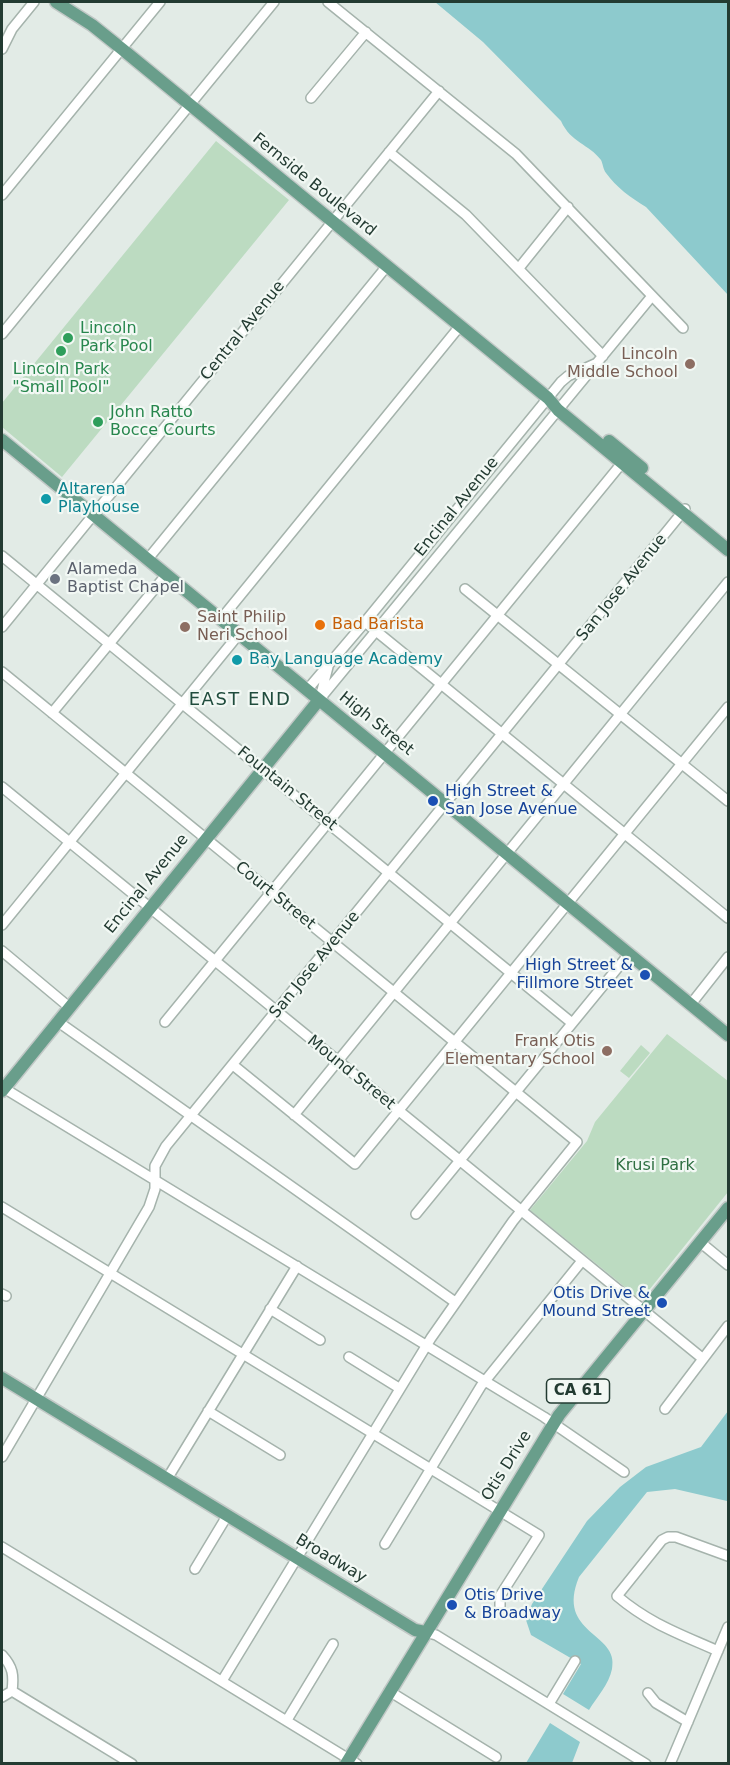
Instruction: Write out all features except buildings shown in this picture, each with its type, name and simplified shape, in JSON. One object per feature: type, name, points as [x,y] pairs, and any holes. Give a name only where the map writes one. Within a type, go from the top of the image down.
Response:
[{"type":"main road","name":"Fernside Boulevard","points":[[56,2],[92,25],[548,398],[661,483],[684,510],[729,550]]},
{"type":"main road","name":"Fernside Boulevard","points":[[561,407],[622,463],[729,543]]},
{"type":"main road","name":"High Street","points":[[2,440],[729,1035]]},
{"type":"main road","points":[[632,471],[639,472],[654,483],[661,483]]},
{"type":"main road","name":"Encinal Avenue","points":[[2,1089],[320,700]]},
{"type":"main road","name":"Otis Drive","points":[[350,1762],[425,1632],[554,1423],[729,1208]]},
{"type":"main road","name":"Broadway","points":[[2,1378],[415,1629],[425,1632]]},
{"type":"street","points":[[2,49],[12,29],[34,2]]},
{"type":"street","points":[[2,195],[160,2]]},
{"type":"street","points":[[2,334],[274,2]]},
{"type":"street","points":[[328,2],[516,154],[683,328]]},
{"type":"street","points":[[2,36],[12,29]]},
{"type":"street","points":[[311,98],[366,32]]},
{"type":"street","name":"Central Avenue","points":[[2,627],[439,91]]},
{"type":"street","points":[[389,152],[466,214],[519,268],[600,359]]},
{"type":"street","points":[[519,268],[568,207]]},
{"type":"street","points":[[147,560],[387,266]]},
{"type":"street","name":"Encinal Avenue","points":[[320,700],[652,296]]},
{"type":"street","points":[[221,619],[460,326]]},
{"type":"street","name":"Encinal Avenue","points":[[307,690],[548,398],[568,376],[600,359]]},
{"type":"street","points":[[165,1022],[622,463]]},
{"type":"street","name":"San Jose Avenue","points":[[2,1457],[149,1207],[153,1197],[155,1166],[159,1156],[684,510]]},
{"type":"street","points":[[423,551],[435,560]]},
{"type":"street","name":"Fountain Street","points":[[2,556],[572,1023]]},
{"type":"street","points":[[52,713],[166,575]]},
{"type":"street","points":[[294,1115],[729,582]]},
{"type":"street","points":[[465,588],[729,801]]},
{"type":"street","points":[[365,622],[729,918]]},
{"type":"street","points":[[2,925],[239,634]]},
{"type":"street","name":"Encinal Avenue","points":[[320,700],[328,666]]},
{"type":"street","name":"Court Street","points":[[2,672],[577,1142],[520,1212]]},
{"type":"street","points":[[233,1065],[356,1164],[729,707]]},
{"type":"street","name":"Mound Street","points":[[2,787],[520,1212],[702,1358]]},
{"type":"street","points":[[2,951],[69,1007]]},
{"type":"street","points":[[416,1214],[630,954]]},
{"type":"street","points":[[691,1004],[729,957]]},
{"type":"street","points":[[57,1021],[455,1302]]},
{"type":"street","points":[[2,1089],[485,1380],[554,1423],[624,1472]]},
{"type":"street","points":[[2,1207],[539,1535],[500,1596],[500,1606]]},
{"type":"street","points":[[222,1681],[399,1388],[455,1302],[520,1212]]},
{"type":"street","points":[[700,1242],[729,1265]]},
{"type":"street","points":[[385,1544],[485,1380],[582,1262]]},
{"type":"street","points":[[167,1479],[297,1266]]},
{"type":"street","points":[[270,1309],[320,1340]]},
{"type":"street","points":[[665,1409],[702,1362],[702,1358],[729,1326]]},
{"type":"street","points":[[350,1358],[399,1388]]},
{"type":"street","points":[[208,1411],[280,1455]]},
{"type":"street","points":[[195,1569],[227,1516]]},
{"type":"street","points":[[718,1651],[651,1622],[617,1596],[662,1540],[668,1537],[676,1537],[729,1556]]},
{"type":"street","points":[[2,1547],[287,1720],[350,1762]]},
{"type":"street","points":[[670,1764],[729,1627]]},
{"type":"street","name":"Broadway","points":[[425,1632],[436,1635],[646,1764]]},
{"type":"street","points":[[287,1720],[333,1644]]},
{"type":"street","points":[[2,1656],[12,1670],[12,1691]]},
{"type":"street","points":[[549,1704],[575,1661]]},
{"type":"street","points":[[2,1697],[12,1691]]},
{"type":"street","points":[[12,1691],[132,1764]]},
{"type":"street","points":[[389,1692],[496,1757]]},
{"type":"street","points":[[648,1693],[656,1703],[688,1722]]},
{"type":"green space","points":[[216,141],[289,200],[62,477],[2,427],[2,403]]},
{"type":"green space","name":"Krusi Park","points":[[667,1034],[728,1081],[728,1192],[641,1300],[530,1210],[587,1141],[595,1122]]},
{"type":"green space","points":[[641,1045],[650,1053],[629,1078],[620,1071]]},
{"type":"water","points":[[435,2],[728,2],[728,295],[646,207],[614,183],[605,171],[601,160],[570,134],[561,121],[483,42]]},
{"type":"water","points":[[728,1411],[727,1501],[675,1489],[647,1492],[579,1577],[574,1596],[575,1611],[581,1622],[607,1647],[612,1657],[612,1669],[608,1680],[589,1710],[563,1694],[581,1664],[531,1635],[526,1620],[532,1604],[587,1521],[620,1487],[646,1467],[701,1447]]},
{"type":"water","points":[[550,1723],[580,1742],[572,1763],[526,1763]]},
{"type":"place","name":"Lincoln Park Pool","points":[[68,338]]},
{"type":"place","name":"Lincoln Park \"Small Pool\"","points":[[61,351]]},
{"type":"place","name":"Lincoln Middle School","points":[[690,364]]},
{"type":"place","name":"John Ratto Bocce Courts","points":[[98,422]]},
{"type":"place","name":"Altarena Playhouse","points":[[46,499]]},
{"type":"place","name":"Alameda Baptist Chapel","points":[[55,579]]},
{"type":"place","name":"Bad Barista","points":[[320,625]]},
{"type":"place","name":"Saint Philip Neri School","points":[[185,627]]},
{"type":"place","name":"Bay Language Academy","points":[[237,660]]},
{"type":"place","name":"High Street & San Jose Avenue","points":[[433,801]]},
{"type":"place","name":"High Street & Fillmore Street","points":[[645,975]]},
{"type":"place","name":"Frank Otis Elementary School","points":[[607,1051]]},
{"type":"place","name":"Otis Drive & Mound Street","points":[[662,1303]]},
{"type":"place","name":"Otis Drive & Broadway","points":[[452,1605]]},
{"type":"district","name":"EAST END","points":[[240,700]]}]
